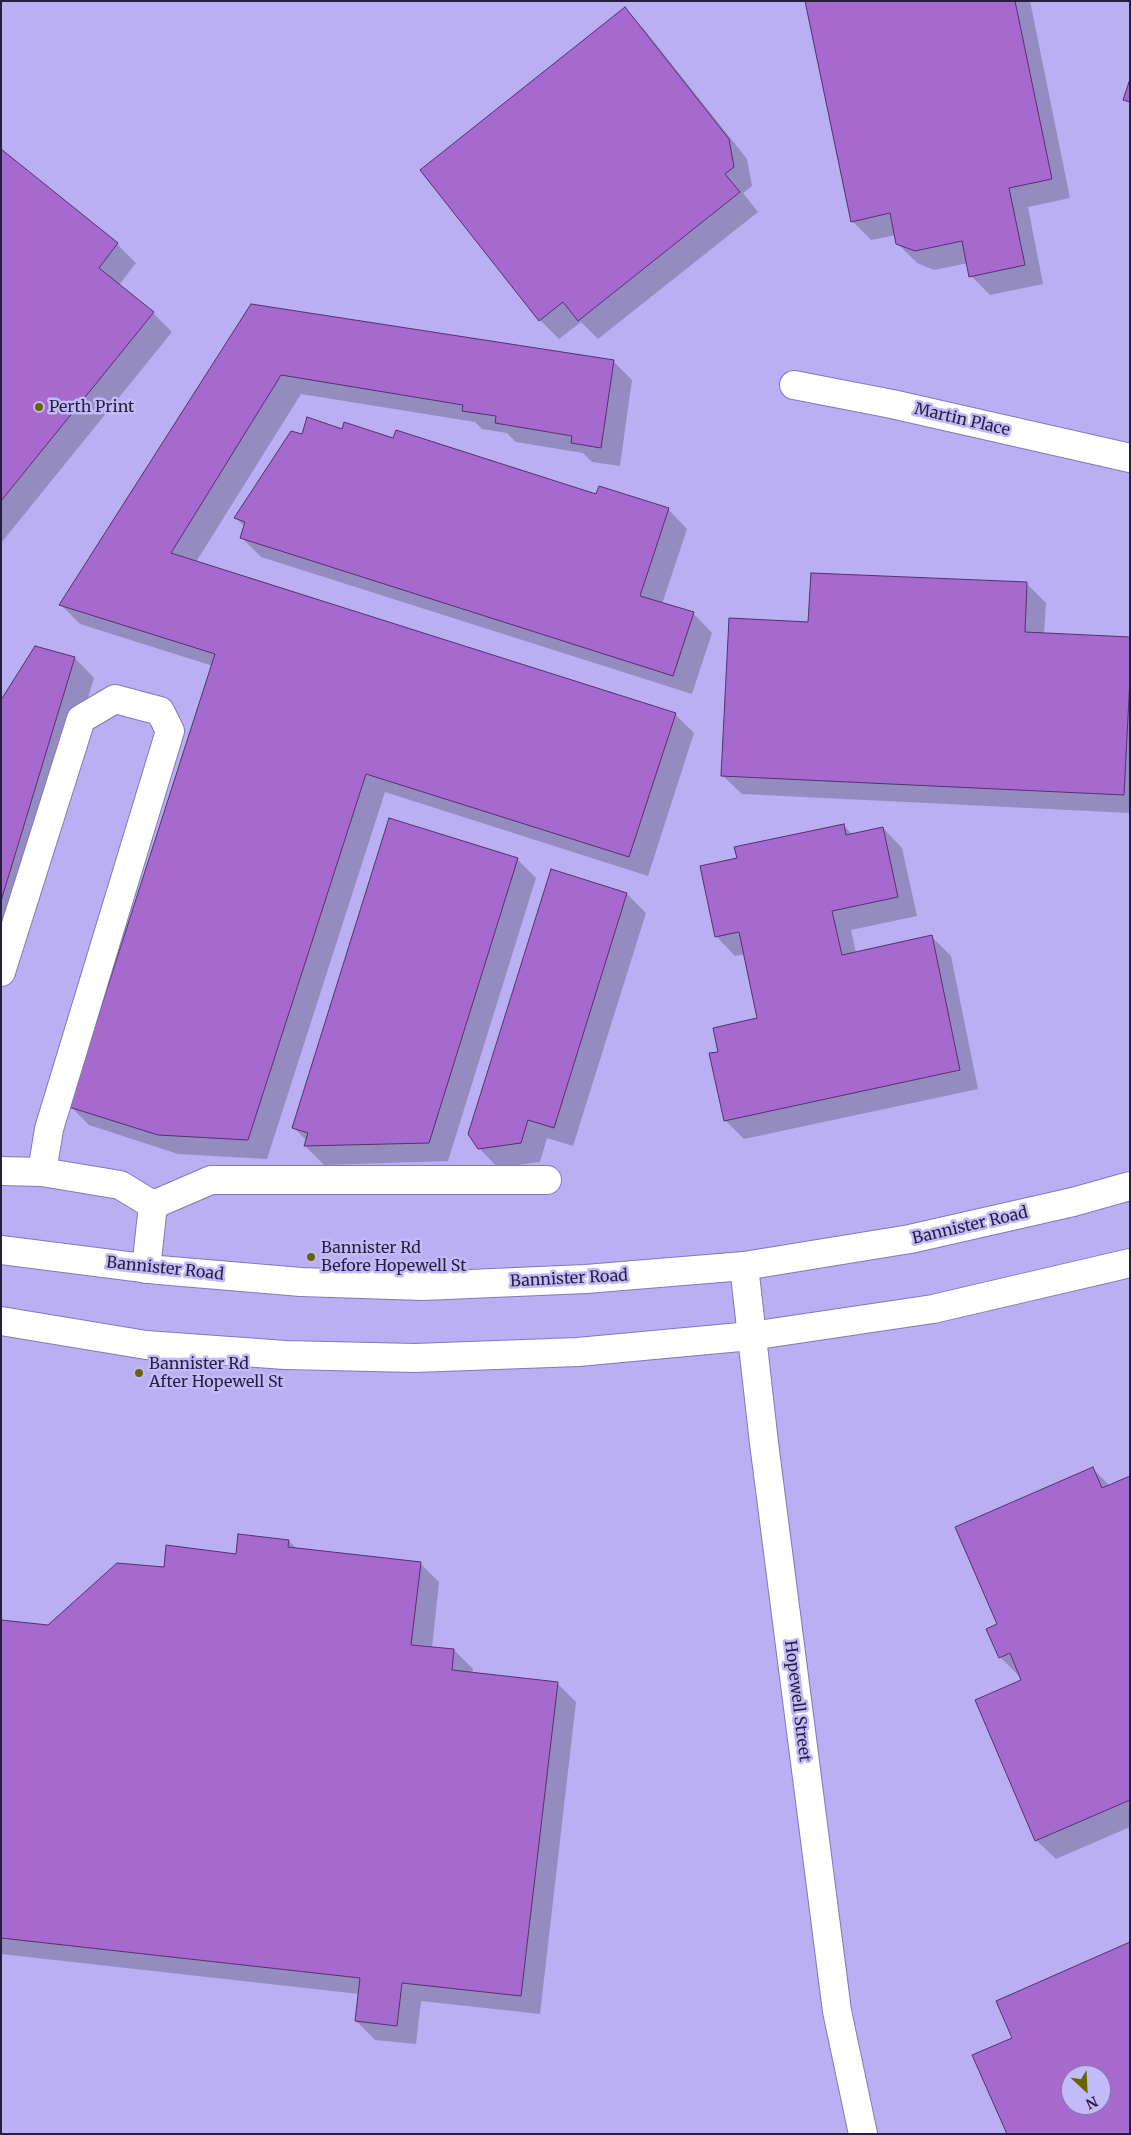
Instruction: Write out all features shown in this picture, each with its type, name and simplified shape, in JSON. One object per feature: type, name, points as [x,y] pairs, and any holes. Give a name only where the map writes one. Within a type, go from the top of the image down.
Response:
[{"type":"main road","name":"Martin Place","points":[[794,385],[892,404],[1130,458]]},
{"type":"main road","points":[[1,972],[81,719],[115,699],[160,711],[170,731],[49,1129],[42,1172]]},
{"type":"main road","points":[[1,1171],[42,1172],[120,1185],[153,1205]]},
{"type":"main road","points":[[153,1205],[211,1180],[547,1180]]},
{"type":"main road","name":"Bannister Road","points":[[1,1250],[146,1268],[301,1282],[423,1286],[586,1279],[744,1266],[910,1239],[1073,1202],[1130,1186]]},
{"type":"main road","points":[[146,1268],[153,1205]]},
{"type":"main road","points":[[1,1322],[146,1344],[285,1355],[405,1358],[578,1352],[751,1336],[933,1309],[1130,1263]]},
{"type":"main road","name":"Hopewell Street","points":[[744,1266],[751,1336],[836,2001],[863,2134]]},
{"type":"shaded area","points":[[1,1],[1130,1],[1130,2134],[1,2134]]},
{"type":"building","points":[[805,1],[1015,1],[1052,179],[1009,188],[1025,265],[969,277],[962,241],[915,251],[896,244],[890,213],[851,222]]},
{"type":"building","points":[[625,7],[729,139],[734,167],[725,174],[740,192],[578,321],[563,302],[539,321],[420,170]]},
{"type":"building","points":[[1130,79],[1130,102],[1123,100]]},
{"type":"building","name":"Perth Print","points":[[1,149],[118,243],[99,268],[154,312],[1,501]]},
{"type":"building","points":[[251,304],[614,360],[601,448],[571,443],[572,436],[495,423],[496,416],[462,411],[463,405],[281,375],[171,553],[676,713],[629,857],[366,774],[248,1140],[158,1135],[69,1107],[215,654],[59,605]]},
{"type":"building","points":[[307,417],[342,429],[344,422],[393,438],[396,430],[596,494],[599,486],[669,508],[640,596],[694,612],[673,676],[240,538],[245,522],[234,518],[291,431],[302,434]]},
{"type":"building","points":[[811,573],[1027,582],[1025,632],[1130,637],[1130,678],[1124,795],[721,776],[729,618],[808,622]]},
{"type":"building","points":[[35,646],[75,657],[1,901],[1,700]]},
{"type":"building","points":[[389,818],[518,858],[429,1143],[304,1146],[308,1133],[292,1128]]},
{"type":"building","points":[[844,824],[846,835],[883,827],[898,897],[832,911],[842,955],[932,935],[960,1070],[724,1121],[709,1053],[718,1052],[713,1028],[757,1018],[739,932],[715,937],[700,866],[737,858],[734,847]]},
{"type":"building","points":[[551,869],[627,893],[554,1128],[528,1120],[521,1143],[478,1149],[468,1134]]},
{"type":"building","points":[[1093,1467],[1102,1488],[1130,1476],[1130,1800],[1035,1841],[975,1700],[1021,1680],[1010,1653],[999,1658],[986,1629],[997,1624],[955,1527]]},
{"type":"building","points":[[238,1534],[289,1540],[288,1547],[421,1562],[411,1645],[454,1649],[452,1670],[558,1682],[521,1996],[402,1983],[397,2026],[355,2021],[360,1978],[1,1938],[1,1620],[48,1625],[117,1563],[164,1567],[166,1545],[236,1554]]},
{"type":"building","points":[[1130,1942],[1130,2134],[1007,2134],[972,2055],[1012,2038],[996,2001]]},
{"type":"place","name":"Perth Print","points":[[39,407]]},
{"type":"place","name":"Bannister Rd Before Hopewell St","points":[[311,1257]]},
{"type":"place","name":"Bannister Rd After Hopewell St","points":[[139,1373]]}]
